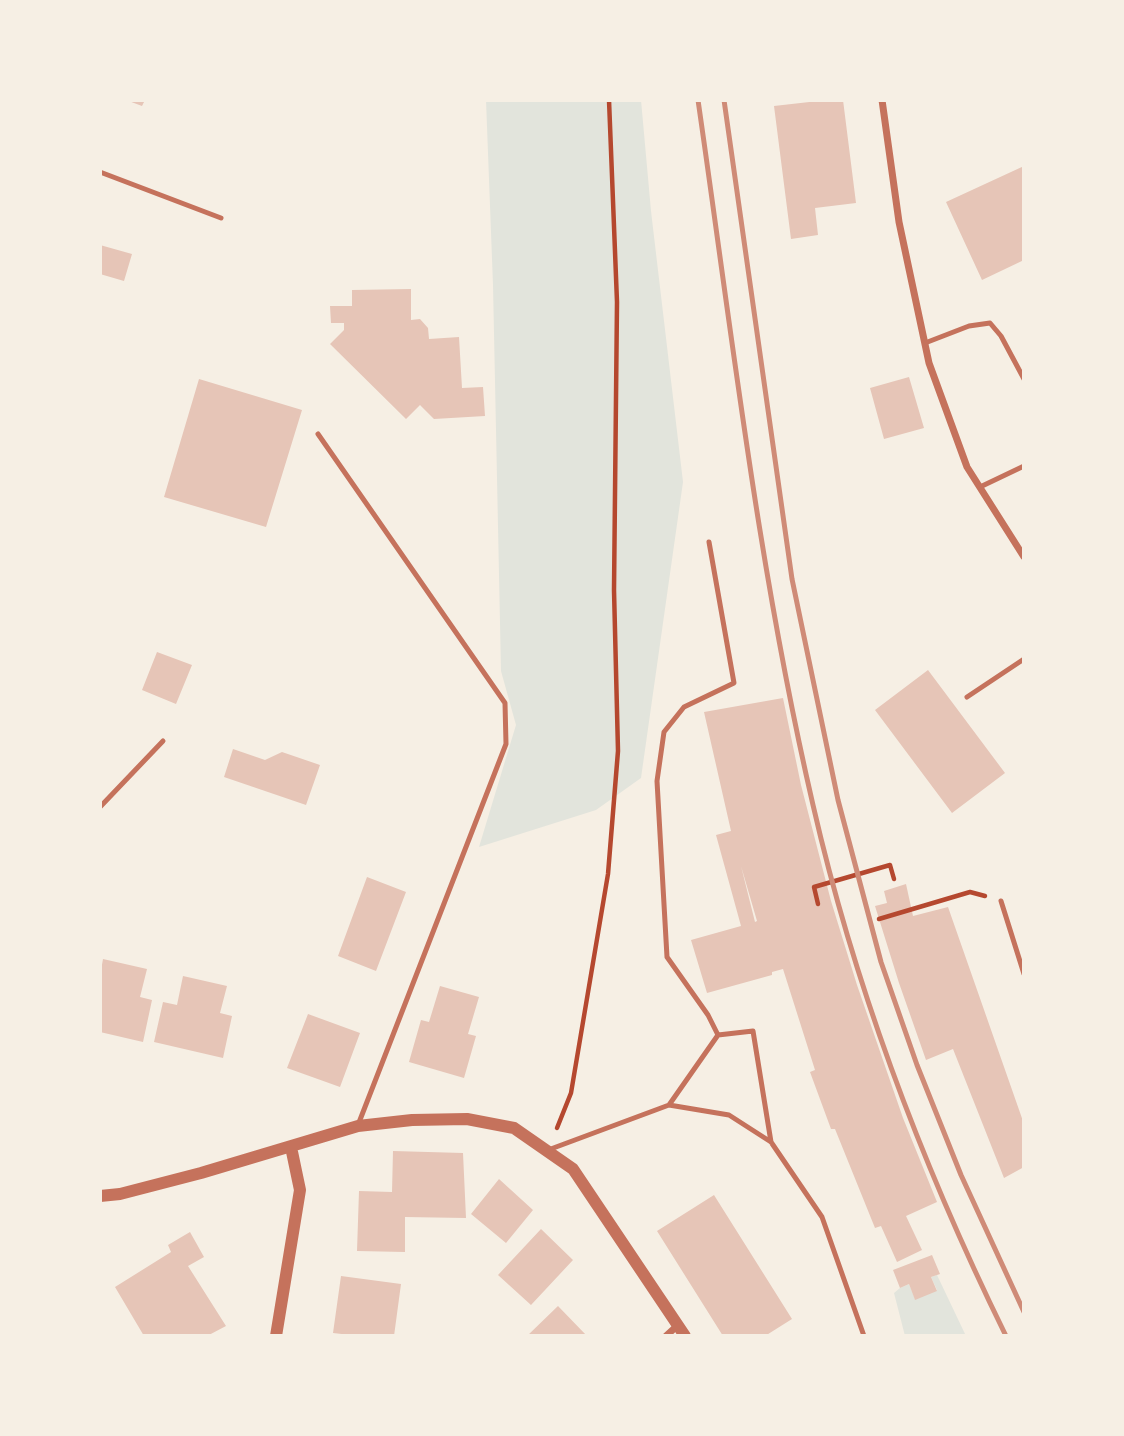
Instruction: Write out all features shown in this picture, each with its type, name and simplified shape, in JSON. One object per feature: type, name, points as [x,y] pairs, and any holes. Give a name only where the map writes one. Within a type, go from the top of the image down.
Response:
[{"type":"street","points":[[882,100],[899,222],[929,363],[967,467],[1024,557]]},
{"type":"street","points":[[100,1196],[120,1194],[358,1126],[412,1120],[467,1119],[514,1128],[573,1169],[681,1331],[666,1336]]},
{"type":"street","points":[[276,1336],[300,1189],[291,1147]]},
{"type":"lane","points":[[100,172],[221,218]]},
{"type":"lane","points":[[925,343],[969,326],[990,323],[1001,336],[1024,379]]},
{"type":"lane","points":[[318,434],[505,703],[506,744],[358,1126]]},
{"type":"lane","points":[[980,488],[1024,466]]},
{"type":"lane","points":[[709,542],[734,683],[684,707],[664,732],[657,781],[667,957],[708,1015],[718,1035]]},
{"type":"lane","points":[[967,696],[1024,659]]},
{"type":"lane","points":[[100,807],[163,741]]},
{"type":"lane","points":[[1001,901],[1024,974]]},
{"type":"lane","points":[[669,1104],[718,1035],[753,1031],[771,1142]]},
{"type":"lane","points":[[548,1150],[669,1104],[729,1115],[771,1142],[822,1217],[864,1336]]},
{"type":"path","points":[[548,1150],[571,1093],[608,874],[618,751],[614,590],[617,302],[609,100]]},
{"type":"path","points":[[818,904],[814,887],[890,865],[894,879]]},
{"type":"path","points":[[878,919],[970,892],[1001,901]]},
{"type":"shaded area","points":[[486,100],[641,100],[651,211],[683,482],[641,778],[596,810],[479,847],[516,725],[501,671],[493,285]]},
{"type":"shaded area","points":[[937,1275],[966,1336],[905,1336],[894,1293],[909,1284],[915,1299],[937,1290],[931,1277]]},
{"type":"building","points":[[126,100],[145,100],[142,106]]},
{"type":"building","points":[[843,100],[856,203],[815,208],[818,235],[791,239],[774,106]]},
{"type":"building","points":[[1024,166],[1024,260],[982,280],[946,202]]},
{"type":"building","points":[[100,245],[132,254],[124,281],[100,274]]},
{"type":"building","points":[[411,289],[411,320],[420,319],[428,328],[429,339],[459,337],[462,388],[483,387],[485,416],[434,419],[420,405],[406,419],[330,344],[344,330],[344,323],[331,323],[330,306],[352,306],[352,290]]},
{"type":"building","points":[[909,377],[924,428],[884,439],[870,388]]},
{"type":"building","points":[[199,379],[302,410],[266,527],[164,497]]},
{"type":"building","points":[[157,652],[192,665],[176,704],[142,690]]},
{"type":"building","points":[[928,670],[1005,773],[952,813],[875,710]]},
{"type":"building","points":[[783,698],[801,785],[831,901],[903,1118],[937,1202],[906,1216],[922,1250],[897,1262],[881,1226],[875,1228],[835,1129],[831,1129],[810,1072],[815,1070],[783,969],[772,972],[772,975],[707,993],[691,940],[741,926],[716,835],[731,831],[704,712]],"holes":[[[741,866],[757,921],[755,922]]]},
{"type":"building","points":[[233,749],[265,760],[282,752],[320,765],[306,805],[224,777]]},
{"type":"building","points":[[367,877],[406,892],[376,971],[338,956]]},
{"type":"building","points":[[906,884],[913,916],[948,907],[1024,1124],[1024,1167],[1004,1178],[953,1049],[926,1060],[899,983],[875,906],[887,903],[884,891]]},
{"type":"building","points":[[103,959],[147,969],[140,997],[152,1000],[143,1042],[100,1032],[100,976]]},
{"type":"building","points":[[183,976],[227,986],[220,1013],[232,1016],[223,1058],[154,1042],[163,1002],[177,1005]]},
{"type":"building","points":[[440,986],[479,997],[468,1034],[476,1036],[464,1078],[409,1062],[421,1020],[429,1022]]},
{"type":"building","points":[[308,1014],[360,1033],[340,1087],[287,1068]]},
{"type":"building","points":[[393,1151],[463,1153],[466,1218],[405,1217],[405,1252],[357,1251],[359,1191],[392,1192]]},
{"type":"building","points":[[499,1179],[533,1210],[506,1243],[471,1214]]},
{"type":"building","points":[[714,1195],[792,1319],[765,1336],[723,1336],[657,1231]]},
{"type":"building","points":[[541,1229],[573,1260],[531,1305],[498,1275]]},
{"type":"building","points":[[190,1232],[204,1257],[188,1266],[226,1326],[207,1336],[144,1336],[115,1287],[171,1252],[168,1245]]},
{"type":"building","points":[[932,1255],[940,1274],[931,1277],[937,1291],[915,1300],[909,1284],[900,1288],[893,1270]]},
{"type":"building","points":[[341,1276],[401,1284],[394,1336],[333,1333]]},
{"type":"building","points":[[558,1306],[587,1336],[527,1336]]},
{"type":"railway","points":[[698,100],[762,542],[813,805],[849,941],[894,1076],[947,1207],[1006,1336]]},
{"type":"railway","points":[[724,100],[792,579],[838,800],[881,962],[917,1065],[961,1175],[1024,1312]]}]
